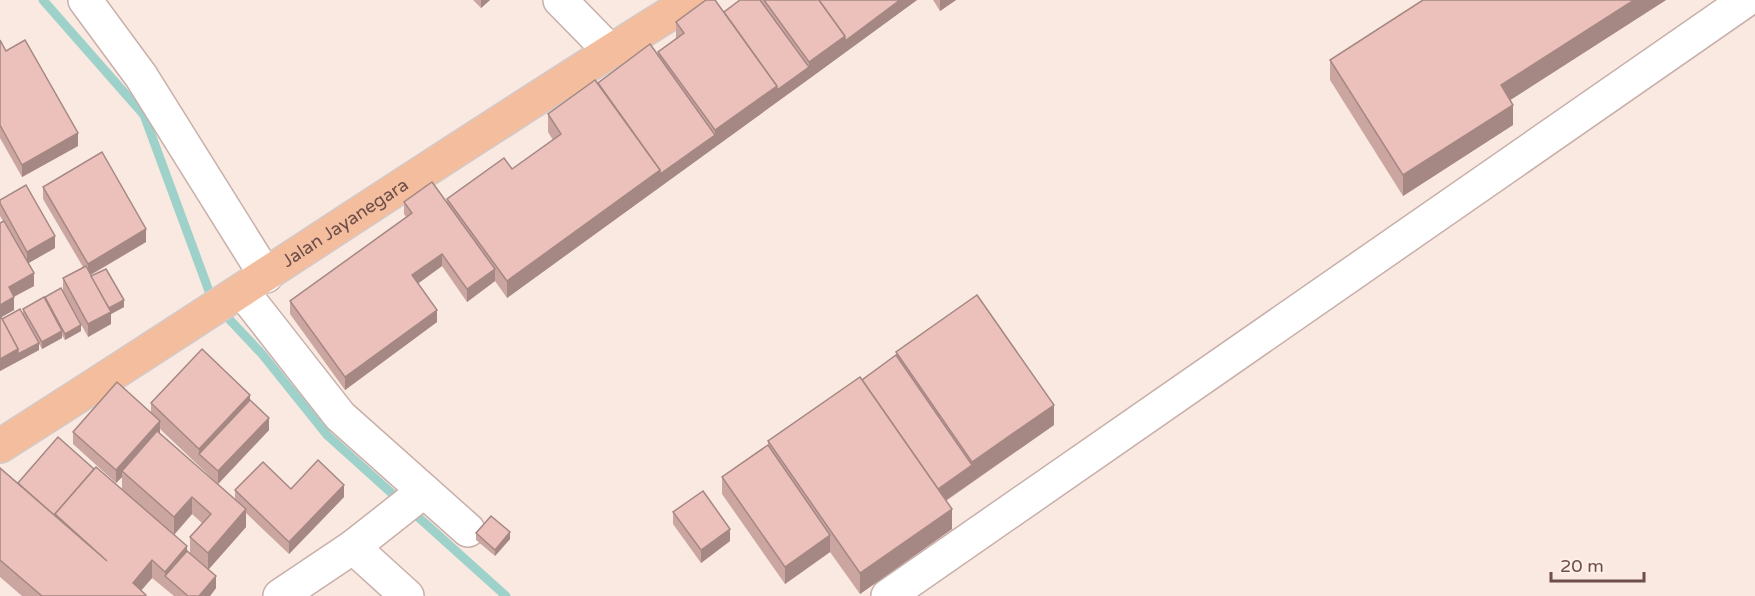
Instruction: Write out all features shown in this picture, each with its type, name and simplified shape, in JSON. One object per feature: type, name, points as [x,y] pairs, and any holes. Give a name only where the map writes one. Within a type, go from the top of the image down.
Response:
[{"type":"main road","name":"Jalan Jayanegara","points":[[0,446],[692,0]]},
{"type":"street","points":[[85,0],[141,76],[247,288],[340,416],[418,496],[468,531]]},
{"type":"street","points":[[560,0],[610,51]]},
{"type":"street","points":[[888,596],[1746,0]]},
{"type":"street","points":[[280,596],[362,541],[418,496]]},
{"type":"street","points":[[362,541],[407,596]]},
{"type":"building","points":[[706,0],[715,0],[777,86],[715,130],[658,52],[684,33],[676,22]]},
{"type":"building","points":[[740,0],[760,0],[809,67],[777,90],[777,86],[724,12]]},
{"type":"building","points":[[764,0],[819,0],[845,36],[809,62]]},
{"type":"building","points":[[819,0],[900,0],[845,41],[845,36]]},
{"type":"building","points":[[1423,0],[1634,0],[1501,85],[1513,105],[1403,175],[1330,60]]},
{"type":"building","points":[[0,40],[6,51],[25,40],[78,133],[22,165],[0,125]]},
{"type":"building","points":[[650,44],[715,135],[660,174],[660,170],[598,83]]},
{"type":"building","points":[[595,80],[660,170],[507,281],[447,199],[504,158],[512,169],[561,134],[548,114]]},
{"type":"building","points":[[102,152],[146,229],[88,264],[43,187]]},
{"type":"building","points":[[432,182],[495,269],[467,289],[442,254],[412,275],[437,310],[345,377],[290,301],[412,213],[404,202]]},
{"type":"building","points":[[26,185],[55,236],[27,252],[0,203],[0,200]]},
{"type":"building","points":[[4,221],[34,273],[9,287],[14,297],[0,305],[0,223]]},
{"type":"building","points":[[86,266],[111,312],[88,324],[63,278]]},
{"type":"building","points":[[106,269],[124,300],[109,308],[91,276]]},
{"type":"building","points":[[61,288],[81,325],[65,334],[45,297]]},
{"type":"building","points":[[977,295],[1054,405],[972,462],[896,352]]},
{"type":"building","points":[[44,297],[62,331],[42,342],[23,309]]},
{"type":"building","points":[[20,309],[39,343],[18,354],[18,349],[2,319]]},
{"type":"building","points":[[0,315],[18,349],[0,359]]},
{"type":"building","points":[[202,349],[250,395],[199,449],[151,403]]},
{"type":"building","points":[[896,355],[972,465],[938,489],[862,380]]},
{"type":"building","points":[[860,377],[952,509],[860,573],[768,441]]},
{"type":"building","points":[[117,382],[160,421],[116,470],[73,432]]},
{"type":"building","points":[[250,400],[269,418],[218,471],[199,454]]},
{"type":"building","points":[[157,431],[246,509],[208,553],[190,537],[211,514],[192,497],[174,517],[122,471]]},
{"type":"building","points":[[58,437],[94,469],[55,516],[18,483]]},
{"type":"building","points":[[768,445],[830,535],[785,567],[722,477]]},
{"type":"building","points":[[318,460],[344,485],[289,542],[235,490],[263,462],[291,489]]},
{"type":"building","points":[[96,467],[187,546],[165,572],[152,560],[133,583],[145,596],[42,596],[0,560],[0,468],[107,561],[55,514]]},
{"type":"building","points":[[703,491],[730,529],[701,550],[673,512]]},
{"type":"building","points":[[491,516],[510,532],[495,550],[476,533]]},
{"type":"building","points":[[187,551],[216,576],[199,596],[188,596],[165,576]]},
{"type":"waterway","points":[[43,0],[144,115],[213,302],[262,354],[327,435],[506,596]]}]
